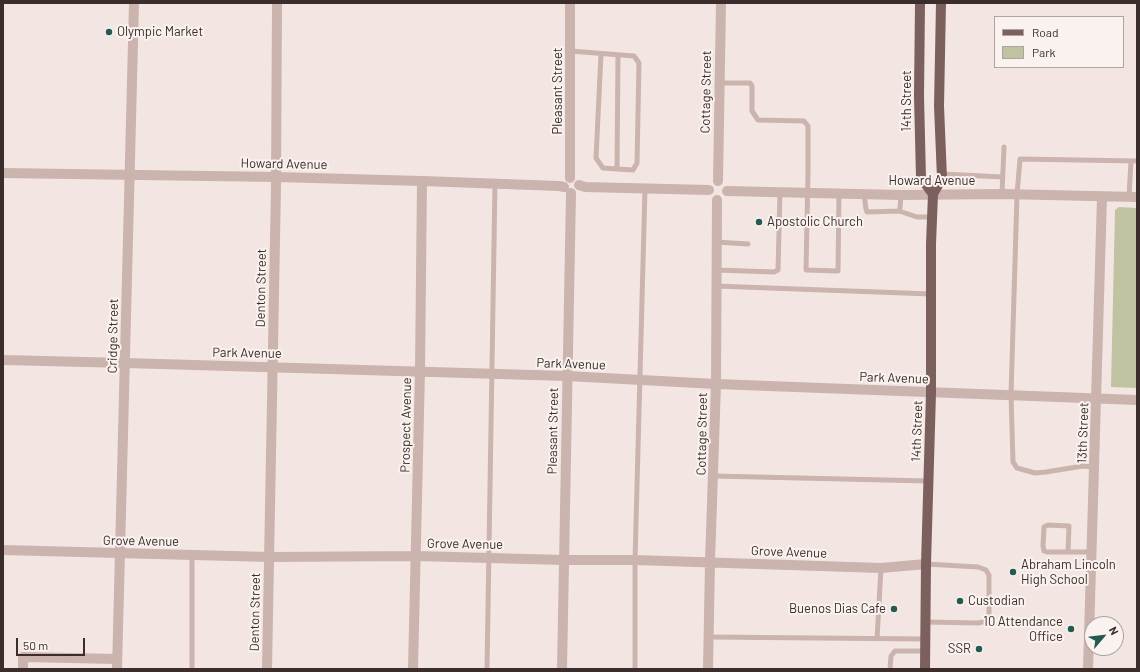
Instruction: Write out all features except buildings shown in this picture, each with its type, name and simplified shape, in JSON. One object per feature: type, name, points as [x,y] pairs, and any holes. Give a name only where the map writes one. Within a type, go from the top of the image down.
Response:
[{"type":"main road","name":"14th Street","points":[[920,3],[919,96],[921,178],[933,194]]},
{"type":"main road","name":"14th Street","points":[[925,669],[926,564],[931,393],[932,217],[933,194],[942,178],[939,106],[941,3]]},
{"type":"street","name":"Cridge Street","points":[[117,669],[134,3]]},
{"type":"street","name":"Denton Street","points":[[267,669],[276,177],[277,3]]},
{"type":"street","name":"Pleasant Street","points":[[570,3],[570,178]]},
{"type":"street","name":"Cottage Street","points":[[718,181],[721,3]]},
{"type":"street","name":"Howard Avenue","points":[[3,172],[495,183],[559,186],[568,190]]},
{"type":"street","points":[[579,185],[576,192],[568,190],[566,180],[570,178],[575,179],[579,185],[585,187],[709,190]]},
{"type":"street","name":"Prospect Avenue","points":[[413,669],[420,371],[422,181]]},
{"type":"street","points":[[718,181],[725,186],[727,191],[722,198],[717,200],[712,197],[709,190],[712,184],[718,181]]},
{"type":"street","name":"Pleasant Street","points":[[562,669],[568,376],[568,190]]},
{"type":"street","name":"Howard Avenue","points":[[727,191],[901,195],[1002,194],[1133,197]]},
{"type":"street","name":"13th Street","points":[[1088,669],[1102,197]]},
{"type":"street","name":"Cottage Street","points":[[708,669],[716,384],[717,200]]},
{"type":"street","name":"Park Avenue","points":[[3,360],[568,376],[716,384],[1137,400]]},
{"type":"street","name":"Grove Avenue","points":[[3,550],[270,557],[416,556],[564,560],[636,560],[881,568],[926,564]]},
{"type":"street","points":[[23,669],[23,657],[117,658]]},
{"type":"lane","points":[[570,51],[601,54],[618,56],[634,56],[638,63],[637,163],[633,170],[603,168],[596,158],[601,54]]},
{"type":"lane","points":[[617,169],[618,56]]},
{"type":"lane","points":[[719,83],[750,83],[752,86],[752,111],[758,120],[804,122],[808,126],[806,270],[838,271],[839,194]]},
{"type":"lane","points":[[1002,194],[1004,147]]},
{"type":"lane","points":[[1095,467],[1083,466],[1035,473],[1023,470],[1014,465],[1013,462],[1011,395],[1020,159],[1137,161]]},
{"type":"lane","points":[[1131,161],[1133,197]]},
{"type":"lane","points":[[942,174],[1003,177]]},
{"type":"lane","points":[[487,669],[495,183]]},
{"type":"lane","points":[[635,669],[636,560],[645,188]]},
{"type":"lane","points":[[716,270],[774,272],[778,270],[780,192]]},
{"type":"lane","points":[[864,194],[866,209],[868,212],[899,211],[917,217],[932,217]]},
{"type":"lane","points":[[899,211],[901,195]]},
{"type":"lane","points":[[716,242],[748,244]]},
{"type":"lane","points":[[716,286],[931,294]]},
{"type":"lane","points":[[714,476],[928,481]]},
{"type":"lane","points":[[1071,552],[1069,526],[1048,525],[1044,527],[1044,551],[1047,552],[1071,552],[1092,552]]},
{"type":"lane","points":[[192,555],[192,669]]},
{"type":"lane","points":[[925,622],[978,623],[988,621],[989,613],[988,575],[986,570],[978,567],[926,564]]},
{"type":"lane","points":[[877,639],[881,568]]},
{"type":"lane","points":[[709,636],[925,639]]},
{"type":"lane","points":[[890,669],[891,656],[895,651],[925,650]]},
{"type":"green space","points":[[1119,207],[1137,208],[1137,388],[1111,387],[1115,210]]},
{"type":"place","name":"Olympic Market","points":[[109,32]]},
{"type":"place","name":"Apostolic Church","points":[[759,222]]},
{"type":"place","name":"Abraham Lincoln High School","points":[[1013,572]]},
{"type":"place","name":"Custodian","points":[[960,601]]},
{"type":"place","name":"Buenos Dias Cafe","points":[[894,609]]},
{"type":"place","name":"10 Attendance Office","points":[[1071,629]]},
{"type":"place","name":"SSR","points":[[979,649]]}]
